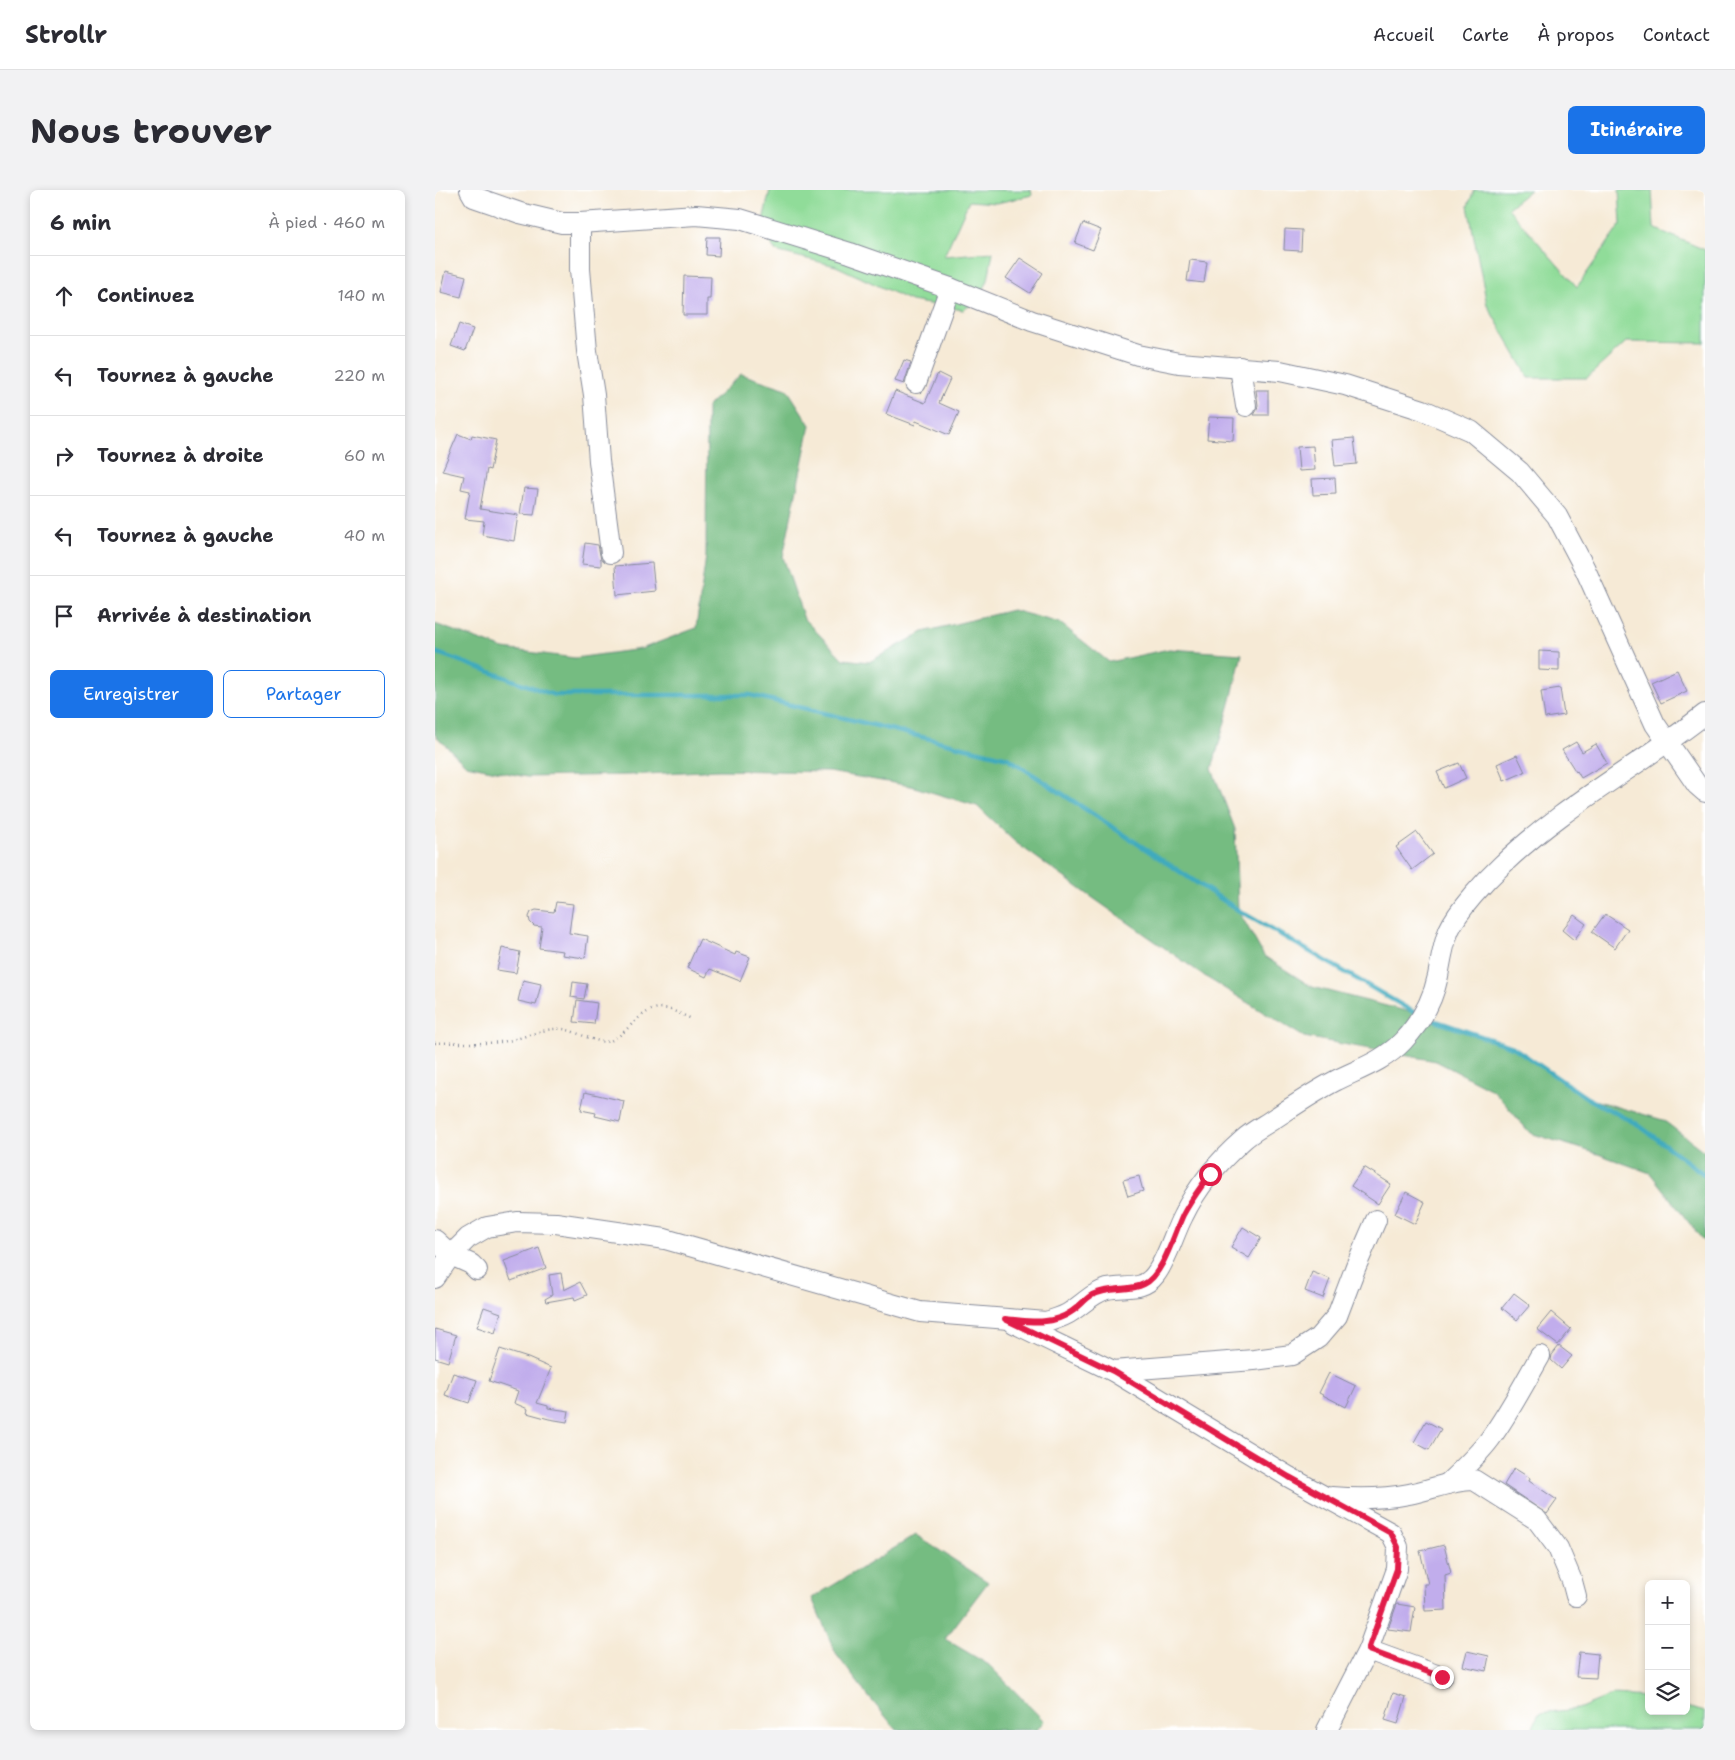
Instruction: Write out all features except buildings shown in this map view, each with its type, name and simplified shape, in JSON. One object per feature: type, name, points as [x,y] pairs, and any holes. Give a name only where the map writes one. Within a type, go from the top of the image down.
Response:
[{"type":"street","points":[[470,190],[474,197],[519,213],[562,223],[696,214],[740,219],[850,253],[951,288],[1032,321],[1138,355],[1179,363],[1280,371],[1345,385],[1423,410],[1471,431],[1520,472],[1557,516],[1585,569],[1655,724],[1697,785],[1705,792]]},
{"type":"street","points":[[579,223],[587,351],[611,553]]},
{"type":"street","points":[[916,384],[951,288]]},
{"type":"street","points":[[1240,368],[1246,406]]},
{"type":"street","points":[[435,1278],[451,1255],[468,1238],[487,1227],[517,1222],[556,1223],[665,1239],[921,1312],[1046,1322],[1061,1318],[1072,1312],[1091,1296],[1100,1292],[1109,1289],[1135,1288],[1146,1283],[1155,1275],[1166,1255],[1183,1214],[1210,1174],[1228,1153],[1246,1137],[1305,1099],[1336,1081],[1372,1064],[1403,1041],[1424,1013],[1438,978],[1442,953],[1450,928],[1463,908],[1501,865],[1538,833],[1667,743],[1705,714]]},
{"type":"street","points":[[1113,1371],[1254,1360],[1292,1355],[1317,1338],[1337,1316],[1375,1220]]},
{"type":"street","points":[[435,1240],[451,1255],[471,1264],[477,1270]]},
{"type":"street","points":[[1005,1319],[1113,1371],[1325,1497],[1391,1533],[1398,1547],[1397,1569],[1368,1650],[1327,1730]]},
{"type":"street","points":[[1447,1484],[1489,1440],[1509,1411],[1540,1356]]},
{"type":"street","points":[[1325,1497],[1364,1499],[1410,1494],[1464,1480],[1474,1480],[1537,1520],[1558,1548],[1576,1596]]},
{"type":"street","points":[[1368,1650],[1442,1677]]},
{"type":"path","points":[[435,1043],[505,1041],[537,1032],[562,1028],[586,1035],[598,1041],[609,1041],[622,1034],[641,1015],[650,1009],[660,1007],[670,1009],[692,1019]]},
{"type":"green space","points":[[770,190],[1031,190],[1032,195],[997,203],[969,201],[944,256],[993,252],[988,280],[979,300],[963,310],[911,301],[836,266],[775,251],[762,225]]},
{"type":"green space","points":[[1474,190],[1530,190],[1508,208],[1577,287],[1621,224],[1619,190],[1652,190],[1654,228],[1705,250],[1705,343],[1626,342],[1587,378],[1529,378],[1487,305],[1468,206]]},
{"type":"green space","points":[[741,374],[787,389],[810,425],[783,557],[804,619],[843,659],[869,662],[923,632],[1012,610],[1060,623],[1109,662],[1169,649],[1242,654],[1212,769],[1235,829],[1238,910],[1264,956],[1312,987],[1418,1014],[1513,1047],[1587,1098],[1663,1120],[1705,1152],[1705,1243],[1650,1173],[1598,1154],[1530,1133],[1494,1091],[1436,1061],[1304,1037],[1209,979],[1093,898],[1015,842],[977,806],[911,786],[829,772],[719,770],[629,775],[527,777],[466,765],[435,735],[435,624],[504,649],[575,658],[641,649],[696,628],[706,556],[707,407]]},
{"type":"green space","points":[[916,1535],[988,1582],[945,1639],[989,1665],[1044,1721],[1037,1730],[897,1730],[836,1654],[812,1598]]},
{"type":"green space","points":[[1612,1695],[1645,1697],[1645,1715],[1690,1715],[1690,1708],[1705,1712],[1705,1730],[1532,1730],[1539,1713],[1578,1709]]},
{"type":"waterway","points":[[435,652],[554,695],[750,695],[1008,758],[1238,910],[1417,1014]]},
{"type":"waterway","points":[[1427,1018],[1513,1047],[1587,1098],[1637,1124],[1705,1175]]},
{"type":"route","points":[[1210,1174],[1183,1214],[1166,1255],[1155,1275],[1146,1283],[1135,1288],[1109,1289],[1091,1296],[1072,1312],[1061,1318],[1046,1322],[1005,1319],[1113,1371],[1289,1477],[1391,1533],[1398,1547],[1397,1569],[1368,1650],[1442,1677]]}]
